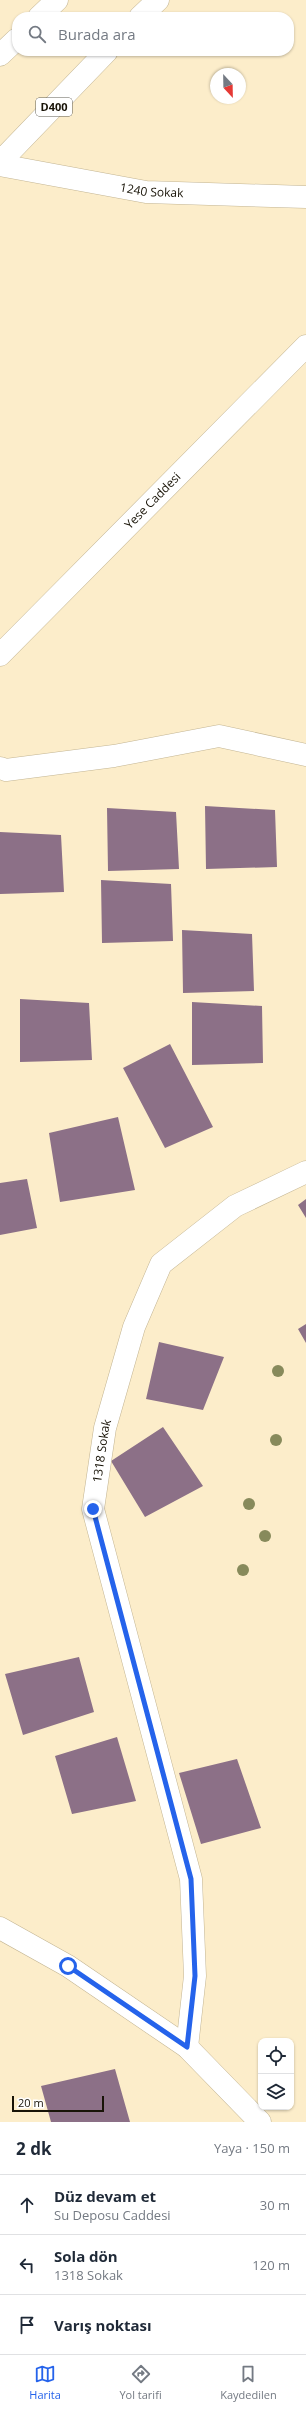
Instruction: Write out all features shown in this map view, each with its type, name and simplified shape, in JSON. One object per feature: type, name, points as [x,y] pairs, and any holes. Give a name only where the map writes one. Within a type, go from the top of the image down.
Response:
[{"type":"main road","points":[[45,12],[57,0]]},
{"type":"main road","points":[[145,12],[158,0]]},
{"type":"main road","points":[[0,55],[12,44]]},
{"type":"main road","name":"D400","points":[[0,164],[102,56]]},
{"type":"main road","name":"1240 Sokak","points":[[0,164],[146,192],[306,197]]},
{"type":"main road","name":"Yese Caddesi","points":[[0,655],[306,346]]},
{"type":"main road","points":[[0,768],[6,770],[114,756],[219,736],[306,755]]},
{"type":"main road","name":"1318 Sokak","points":[[187,2047],[195,1976],[191,1879],[93,1509],[105,1428],[134,1327],[161,1264],[235,1206],[306,1172]]},
{"type":"main road","points":[[0,1928],[68,1966],[187,2047],[260,2122]]},
{"type":"building","points":[[205,806],[275,810],[277,867],[206,869]]},
{"type":"building","points":[[107,808],[176,812],[179,869],[108,871]]},
{"type":"building","points":[[0,832],[61,835],[64,892],[0,894]]},
{"type":"building","points":[[101,880],[171,884],[173,941],[102,943]]},
{"type":"building","points":[[182,930],[252,934],[254,991],[183,993]]},
{"type":"building","points":[[20,999],[89,1003],[92,1060],[20,1062]]},
{"type":"building","points":[[192,1002],[262,1006],[263,1063],[192,1065]]},
{"type":"building","points":[[170,1044],[213,1127],[165,1148],[123,1068]]},
{"type":"building","points":[[118,1117],[135,1190],[60,1202],[49,1133]]},
{"type":"building","points":[[27,1179],[37,1228],[0,1235],[0,1183]]},
{"type":"building","points":[[306,1199],[306,1218],[298,1205]]},
{"type":"building","points":[[306,1324],[306,1343],[298,1329]]},
{"type":"building","points":[[159,1342],[224,1357],[203,1410],[146,1399]]},
{"type":"building","points":[[163,1427],[203,1486],[145,1517],[111,1461]]},
{"type":"building","points":[[79,1657],[94,1712],[23,1735],[5,1674]]},
{"type":"building","points":[[117,1737],[136,1801],[72,1814],[55,1756]]},
{"type":"building","points":[[237,1759],[261,1828],[201,1844],[179,1773]]},
{"type":"building","points":[[115,2069],[130,2122],[51,2122],[41,2086]]},
{"type":"route","points":[[68,1966],[187,2047],[195,1976],[191,1879],[93,1509]]}]
